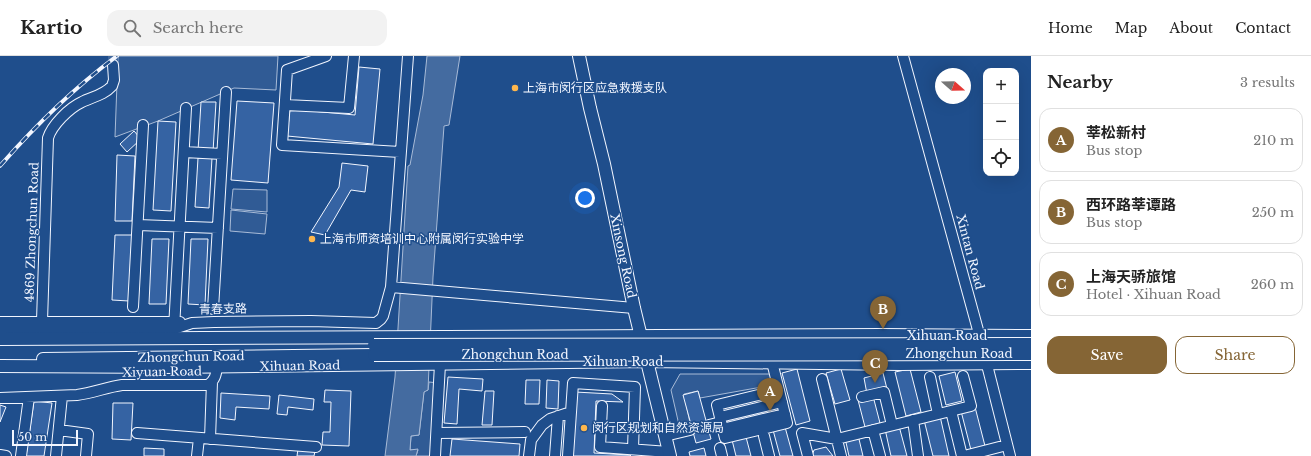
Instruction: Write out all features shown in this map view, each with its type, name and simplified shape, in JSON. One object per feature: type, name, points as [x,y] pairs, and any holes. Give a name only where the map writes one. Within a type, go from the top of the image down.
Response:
[{"type":"main road","name":"Xinsong Road","points":[[579,56],[604,164],[634,308],[670,454]]},
{"type":"main road","name":"Xihuan Road","points":[[0,339],[882,335],[1031,336]]},
{"type":"main road","name":"Zhongchun Road","points":[[0,359],[377,355],[1031,344]]},
{"type":"main road","name":"Zhongchun Road","points":[[0,345],[377,355],[1031,354]]},
{"type":"main road","name":"Xihuan Road","points":[[0,366],[217,367],[377,355],[438,364],[647,361],[900,364],[1031,363]]},
{"type":"street","points":[[326,56],[287,70],[282,145],[400,152]]},
{"type":"street","points":[[285,104],[349,108],[354,56]]},
{"type":"street","name":"青春支路","points":[[0,330],[297,321],[376,323],[381,320],[384,316],[394,288],[400,152],[408,56]]},
{"type":"street","name":"Xintan Road","points":[[903,56],[980,336],[1010,456]]},
{"type":"street","name":"4869 Zhongchun Road","points":[[42,321],[47,143],[52,128],[76,105],[99,95],[112,86],[114,80],[113,65]]},
{"type":"street","points":[[213,309],[226,92]]},
{"type":"street","points":[[0,322],[42,321],[174,325],[186,108]]},
{"type":"street","points":[[133,307],[143,125]]},
{"type":"street","points":[[184,152],[222,154]]},
{"type":"street","points":[[138,225],[218,228]]},
{"type":"street","points":[[394,288],[634,308]]},
{"type":"street","points":[[772,362],[779,390],[782,402],[785,414],[787,423],[725,438],[717,405],[779,390]]},
{"type":"street","points":[[435,456],[437,433],[438,364]]},
{"type":"street","name":"Xiyuan Road","points":[[0,398],[62,396],[90,393],[122,385],[208,385],[216,376],[217,367]]},
{"type":"street","points":[[808,456],[802,432],[837,438],[971,406],[963,376]]},
{"type":"street","points":[[930,377],[938,414]]},
{"type":"street","points":[[822,379],[841,456]]},
{"type":"street","points":[[210,439],[212,382]]},
{"type":"street","points":[[568,456],[573,383],[635,387],[632,450]]},
{"type":"street","points":[[862,397],[884,392],[892,425]]},
{"type":"street","points":[[56,456],[62,396]]},
{"type":"street","points":[[21,456],[29,397]]},
{"type":"street","points":[[709,425],[721,423],[782,402]]},
{"type":"street","points":[[602,406],[600,447],[670,454]]},
{"type":"street","points":[[951,411],[963,456],[1007,445]]},
{"type":"street","points":[[530,456],[531,440],[542,425],[550,419],[571,412]]},
{"type":"street","points":[[555,456],[558,416]]},
{"type":"street","points":[[913,420],[918,456]]},
{"type":"street","points":[[59,430],[88,434],[86,456]]},
{"type":"street","points":[[665,436],[690,430]]},
{"type":"street","points":[[873,430],[880,456]]},
{"type":"street","points":[[437,433],[525,432]]},
{"type":"street","points":[[137,433],[316,447]]},
{"type":"street","points":[[764,436],[769,456]]},
{"type":"street","points":[[197,456],[199,438]]},
{"type":"street","points":[[0,455],[6,456]]},
{"type":"shaded area","points":[[118,56],[278,56],[276,90],[234,88],[158,121],[115,137]]},
{"type":"shaded area","points":[[427,56],[460,56],[449,125],[444,126],[433,277],[428,390],[424,392],[419,435],[411,436],[410,450],[418,449],[416,456],[385,456],[395,377],[408,166],[410,165],[423,95]]},
{"type":"shaded area","points":[[233,189],[267,190],[267,212],[231,209]]},
{"type":"shaded area","points":[[231,210],[267,214],[265,234],[230,231]]},
{"type":"shaded area","points":[[680,374],[770,374],[773,385],[700,398],[698,391],[684,394],[690,423],[679,425],[671,390]]},
{"type":"shaded area","points":[[429,382],[439,383],[435,456],[416,456],[418,450],[410,450],[411,436],[419,435],[424,391],[428,390]]},
{"type":"building","points":[[359,67],[380,69],[373,144],[287,136],[290,109],[355,115]]},
{"type":"building","points":[[237,101],[274,103],[268,183],[231,180]]},
{"type":"building","points":[[201,102],[216,102],[213,152],[198,151]]},
{"type":"building","points":[[158,121],[176,122],[171,211],[153,210]]},
{"type":"building","points":[[134,131],[141,139],[127,152],[120,144]]},
{"type":"building","points":[[117,155],[135,156],[132,221],[115,221]]},
{"type":"building","points":[[198,158],[212,158],[209,208],[195,207]]},
{"type":"building","points":[[342,163],[368,166],[365,192],[351,190],[325,235],[311,232],[339,187]]},
{"type":"building","points":[[115,235],[132,235],[129,301],[112,300]]},
{"type":"building","points":[[152,239],[169,239],[166,304],[149,304]]},
{"type":"building","points":[[191,239],[208,239],[205,305],[188,304]]},
{"type":"building","points":[[797,369],[810,421],[796,425],[782,373]]},
{"type":"building","points":[[841,369],[850,400],[835,404],[826,373]]},
{"type":"building","points":[[910,369],[921,412],[906,416],[895,372]]},
{"type":"building","points":[[955,372],[962,401],[946,405],[939,376]]},
{"type":"building","points":[[883,373],[887,389],[867,394],[864,378]]},
{"type":"building","points":[[448,377],[483,379],[482,391],[459,389],[457,424],[444,423]]},
{"type":"building","points":[[526,380],[540,380],[539,404],[525,404]]},
{"type":"building","points":[[547,380],[559,381],[558,409],[546,408]]},
{"type":"building","points":[[325,390],[351,391],[349,446],[322,445],[323,432],[330,432],[331,402],[324,402]]},
{"type":"building","points":[[485,391],[494,391],[492,425],[482,425]]},
{"type":"building","points":[[698,391],[711,439],[696,443],[683,395]]},
{"type":"building","name":"闵行区规划和自然资源局","points":[[575,392],[612,394],[623,402],[596,401],[594,453],[631,456],[570,456]]},
{"type":"building","points":[[221,393],[270,396],[269,409],[236,407],[235,420],[220,418]]},
{"type":"building","points":[[279,395],[314,399],[313,410],[288,407],[287,415],[277,414]]},
{"type":"building","points":[[873,396],[880,423],[865,427],[858,400]]},
{"type":"building","points":[[34,401],[52,403],[44,456],[26,456]]},
{"type":"building","points":[[113,403],[133,403],[131,440],[112,439]]},
{"type":"building","points":[[0,405],[6,407],[0,422]]},
{"type":"building","points":[[975,407],[985,446],[971,450],[961,411]]},
{"type":"building","points":[[940,416],[949,456],[933,456],[924,420]]},
{"type":"building","points":[[899,426],[907,456],[891,456],[885,429]]},
{"type":"building","points":[[785,427],[793,456],[780,456],[773,430]]},
{"type":"building","points":[[858,435],[863,456],[849,456],[845,438]]},
{"type":"building","points":[[746,437],[751,456],[736,456],[732,440]]},
{"type":"building","points":[[452,439],[520,444],[519,456],[450,456]]},
{"type":"building","points":[[826,447],[833,456],[812,456],[814,450]]},
{"type":"building","points":[[144,448],[164,449],[164,456],[144,456]]},
{"type":"building","points":[[704,448],[706,456],[690,456],[689,452]]},
{"type":"building","points":[[298,449],[315,451],[314,456],[297,456]]},
{"type":"tunnel","points":[[113,56],[113,65]]},
{"type":"tunnel","points":[[690,430],[709,425]]},
{"type":"railway","points":[[0,166],[27,136],[56,108],[101,68],[117,56]]},
{"type":"place","name":"上海市闵行区应急救援支队","points":[[515,88]]},
{"type":"place","name":"上海市师资培训中心附属闵行实验中学","points":[[312,239]]},
{"type":"place","name":"西环路莘谭路","points":[[883,329]]},
{"type":"place","name":"上海天骄旅馆","points":[[875,383]]},
{"type":"place","name":"莘松新村","points":[[770,411]]},
{"type":"place","name":"闵行区规划和自然资源局","points":[[584,428]]}]
